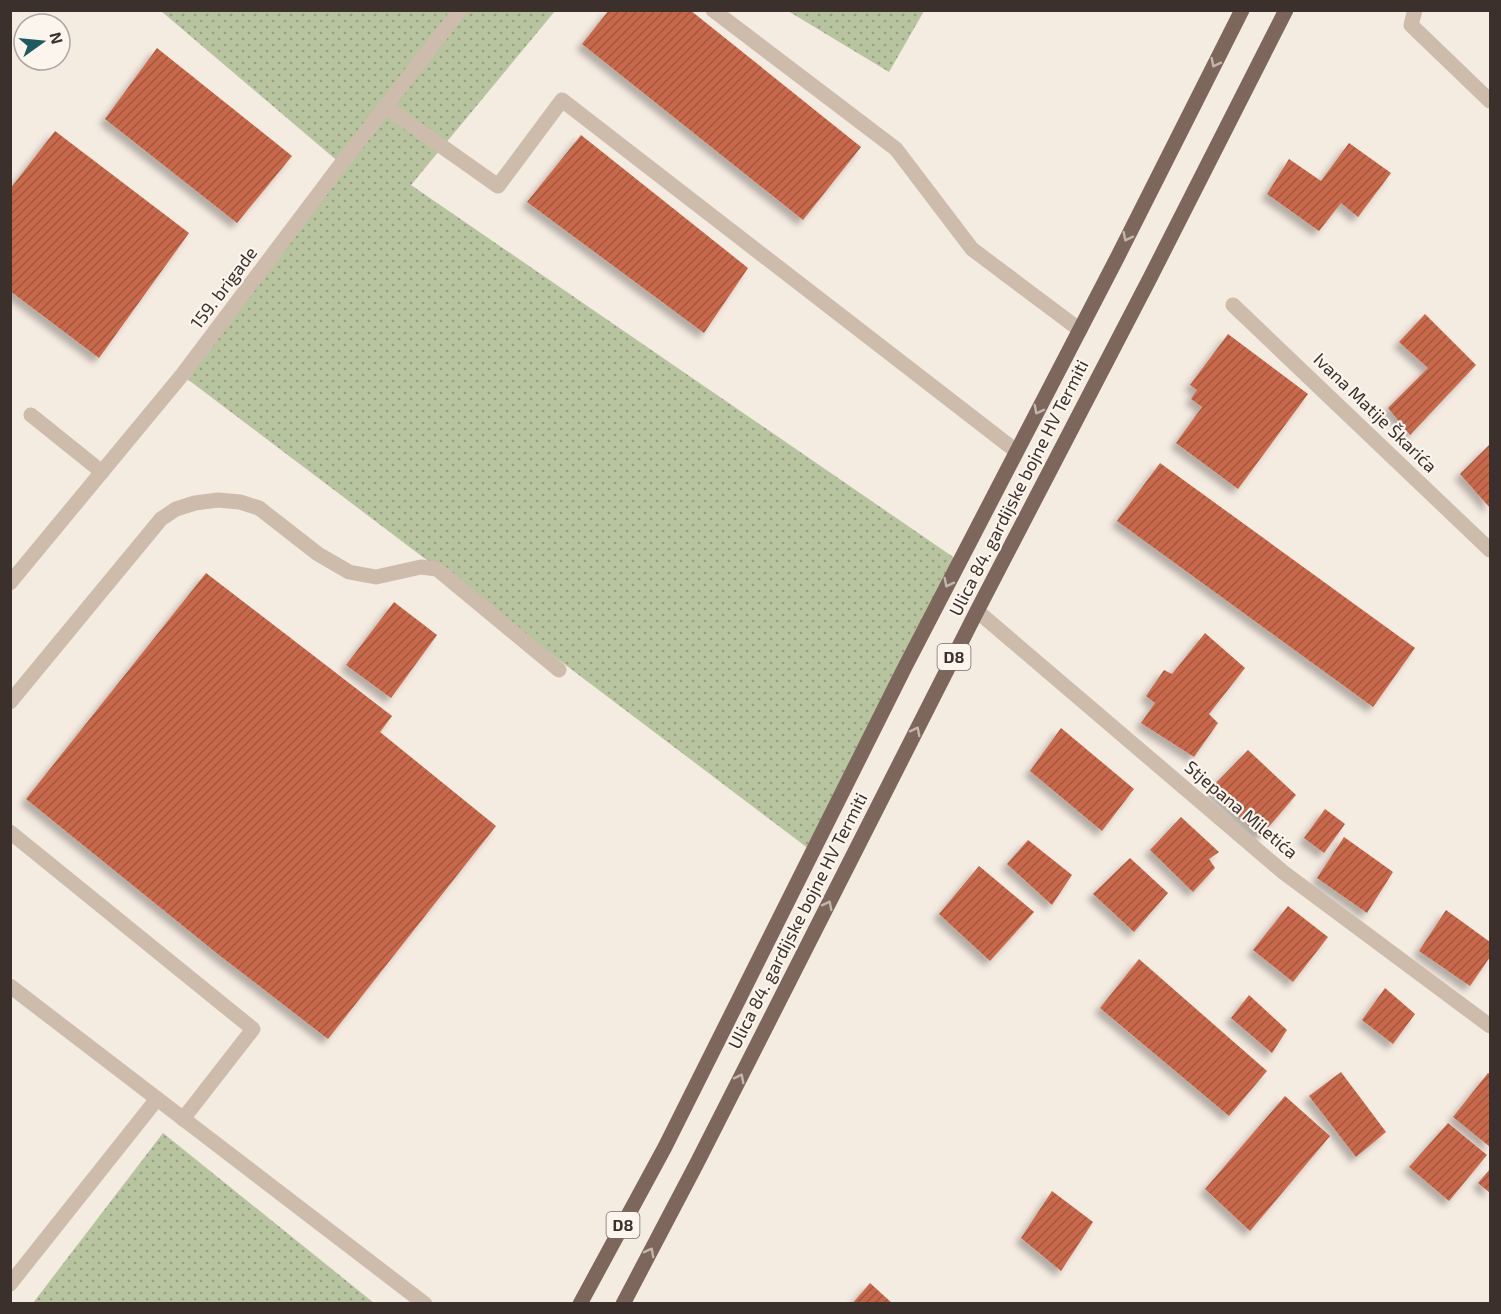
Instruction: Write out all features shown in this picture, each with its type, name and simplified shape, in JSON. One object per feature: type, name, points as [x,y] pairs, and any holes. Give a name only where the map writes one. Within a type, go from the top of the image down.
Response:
[{"type":"main road","name":"Ulica 84. gardijske bojne HV Termiti","points":[[580,1304],[665,1147],[910,657],[1080,330],[1242,10]]},
{"type":"main road","name":"Ulica 84. gardijske bojne HV Termiti","points":[[623,1304],[1286,10]]},
{"type":"street","name":"159. brigade","points":[[10,583],[182,375],[460,10]]},
{"type":"street","points":[[713,10],[896,149],[972,249],[1080,330]]},
{"type":"street","points":[[1415,10],[1411,25],[1491,101]]},
{"type":"street","points":[[386,107],[498,186],[562,100],[1016,451]]},
{"type":"street","name":"Ivana Matije Škarića","points":[[1233,305],[1491,550]]},
{"type":"street","points":[[31,415],[102,471]]},
{"type":"street","points":[[10,702],[160,519],[176,509],[195,503],[218,500],[260,507],[318,554],[349,572],[376,578],[421,567],[437,569],[559,670]]},
{"type":"street","name":"Stjepana Miletića","points":[[977,612],[1283,872],[1491,1026]]},
{"type":"street","points":[[10,832],[253,1029],[183,1119]]},
{"type":"street","points":[[10,986],[425,1304]]},
{"type":"street","points":[[10,1284],[157,1099]]},
{"type":"green space","points":[[161,11],[555,11],[411,185],[959,561],[813,852],[182,375],[341,164]]},
{"type":"green space","points":[[788,11],[924,11],[889,72]]},
{"type":"green space","points":[[163,1133],[374,1303],[33,1303]]},
{"type":"building","points":[[609,10],[690,10],[861,147],[803,220],[582,44]]},
{"type":"building","points":[[157,48],[292,156],[237,223],[105,119]]},
{"type":"building","points":[[55,131],[189,233],[99,358],[10,291],[10,189]]},
{"type":"building","points":[[581,135],[748,268],[704,333],[527,202]]},
{"type":"building","points":[[1349,143],[1391,173],[1358,217],[1341,203],[1319,231],[1267,194],[1289,159],[1321,181]]},
{"type":"building","points":[[1425,314],[1476,365],[1410,435],[1388,408],[1428,368],[1399,342]]},
{"type":"building","points":[[1228,334],[1308,394],[1238,489],[1176,443],[1202,407],[1191,399],[1197,390],[1190,385]]},
{"type":"building","points":[[1490,444],[1490,508],[1460,474]]},
{"type":"building","points":[[1160,463],[1415,648],[1373,707],[1117,521]]},
{"type":"building","points":[[206,573],[392,716],[380,732],[496,826],[328,1039],[219,955],[26,799]]},
{"type":"building","points":[[394,602],[437,635],[391,698],[346,665]]},
{"type":"building","points":[[1205,633],[1245,668],[1209,714],[1218,723],[1194,757],[1141,723],[1155,703],[1146,696],[1164,670],[1172,674]]},
{"type":"building","points":[[1061,728],[1134,789],[1102,831],[1030,771]]},
{"type":"building","points":[[1248,750],[1296,795],[1260,837],[1210,789]]},
{"type":"building","points":[[1325,809],[1345,824],[1324,853],[1304,838]]},
{"type":"building","points":[[1181,817],[1219,852],[1209,859],[1215,868],[1193,892],[1150,850]]},
{"type":"building","points":[[1344,837],[1393,872],[1367,913],[1317,878]]},
{"type":"building","points":[[1028,840],[1072,875],[1052,905],[1007,864]]},
{"type":"building","points":[[1130,858],[1168,893],[1134,932],[1093,894]]},
{"type":"building","points":[[979,866],[1034,912],[990,961],[939,914]]},
{"type":"building","points":[[1288,906],[1328,937],[1293,982],[1253,950]]},
{"type":"building","points":[[1446,910],[1490,942],[1490,957],[1470,986],[1419,951]]},
{"type":"building","points":[[1139,959],[1267,1071],[1229,1116],[1100,1008]]},
{"type":"building","points":[[1385,988],[1415,1014],[1393,1044],[1362,1020]]},
{"type":"building","points":[[1249,995],[1287,1030],[1272,1053],[1231,1018]]},
{"type":"building","points":[[1341,1072],[1386,1132],[1356,1157],[1309,1096]]},
{"type":"building","points":[[1488,1073],[1490,1074],[1490,1147],[1453,1117]]},
{"type":"building","points":[[1285,1096],[1330,1136],[1250,1231],[1205,1189]]},
{"type":"building","points":[[1448,1123],[1487,1155],[1449,1201],[1409,1167]]},
{"type":"building","points":[[1490,1169],[1490,1193],[1478,1183]]},
{"type":"building","points":[[1052,1191],[1093,1222],[1061,1271],[1021,1238]]},
{"type":"building","points":[[870,1283],[893,1304],[852,1304]]}]
